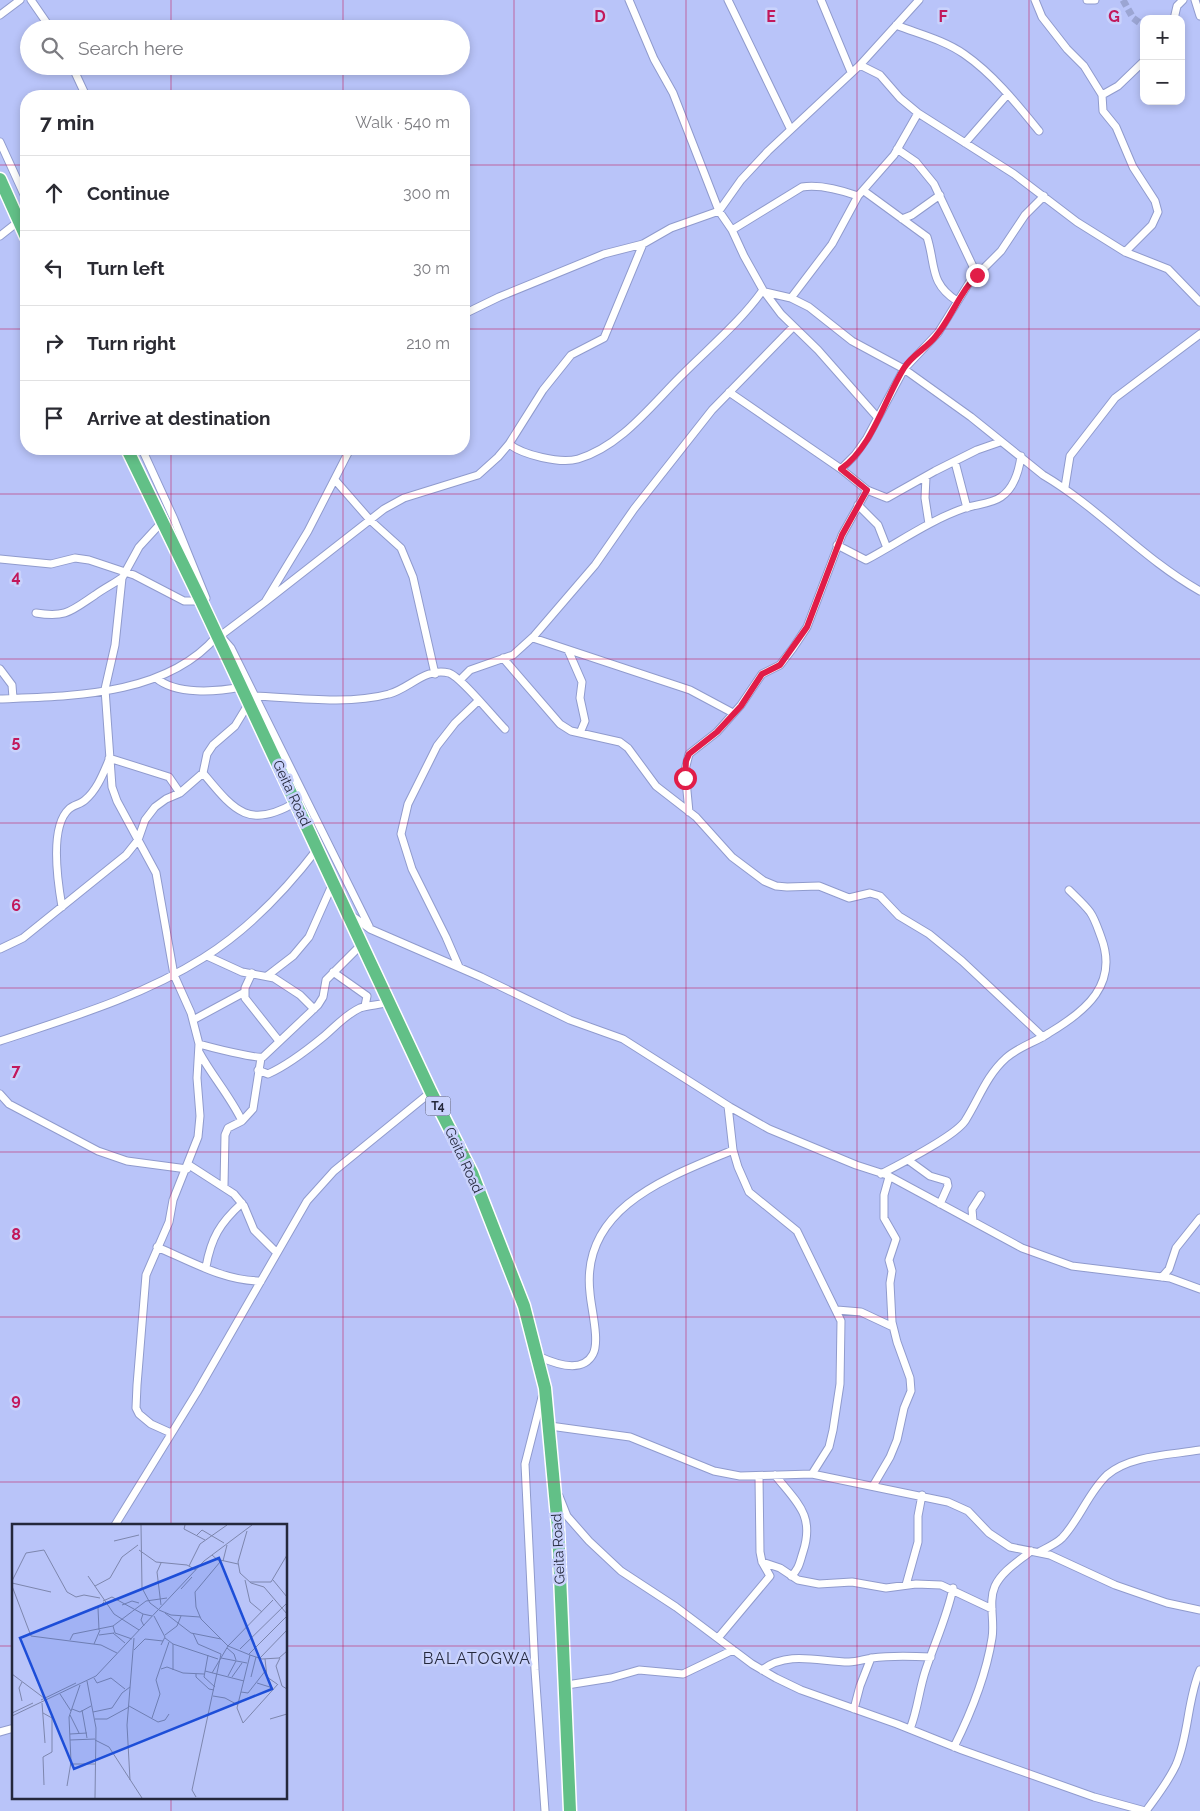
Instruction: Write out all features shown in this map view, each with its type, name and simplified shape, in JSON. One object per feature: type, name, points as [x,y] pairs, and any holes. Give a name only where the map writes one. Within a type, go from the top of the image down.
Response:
[{"type":"highway","points":[[0,179],[19,221]]},
{"type":"highway","name":"Geita Road","points":[[130,455],[218,636],[241,688],[252,699],[346,912],[431,1092],[472,1172],[524,1306],[538,1356],[550,1426],[565,1682],[570,1811]]},
{"type":"street","points":[[0,14],[20,0]]},
{"type":"street","points":[[31,0],[44,20]]},
{"type":"street","points":[[629,0],[654,59],[674,93],[719,211],[732,230],[764,291],[793,327],[818,350],[878,418]]},
{"type":"street","points":[[728,0],[790,128]]},
{"type":"street","points":[[821,0],[851,72]]},
{"type":"street","points":[[1035,0],[1042,17],[1067,49],[1084,66],[1102,95],[1103,112],[1119,134],[1128,158],[1155,201],[1158,212],[1152,225],[1125,252]]},
{"type":"street","points":[[1087,0],[1095,0]]},
{"type":"street","points":[[1175,15],[1177,6],[1182,0]]},
{"type":"street","points":[[1195,0],[1200,16]]},
{"type":"street","points":[[470,311],[499,297],[610,252],[643,244],[671,228],[719,211],[741,180],[790,128],[860,65],[918,1]]},
{"type":"street","points":[[896,26],[963,53],[984,69],[1024,111],[1039,131]]},
{"type":"street","points":[[1102,95],[1118,86],[1140,64]]},
{"type":"street","points":[[860,65],[880,75],[900,98],[918,113],[1044,196],[1077,222],[1125,252],[1168,269],[1200,302]]},
{"type":"street","points":[[76,75],[83,90]]},
{"type":"street","points":[[964,143],[1007,95]]},
{"type":"street","points":[[791,298],[832,244],[858,196],[897,149],[918,113]]},
{"type":"street","points":[[0,142],[20,186]]},
{"type":"street","points":[[897,149],[925,172],[940,195],[977,275]]},
{"type":"street","points":[[732,230],[802,187],[829,188],[858,196]]},
{"type":"street","points":[[864,191],[927,237],[936,280],[943,290],[957,300]]},
{"type":"street","points":[[902,219],[912,215],[940,195]]},
{"type":"street","points":[[841,469],[856,455],[904,368],[938,334],[957,300],[977,275],[1001,251],[1025,215],[1044,196]]},
{"type":"street","points":[[0,236],[19,221]]},
{"type":"street","points":[[0,699],[105,689],[156,678],[202,653],[218,636],[370,520],[404,498],[478,475],[509,444],[543,390],[571,355],[604,338],[643,244]]},
{"type":"street","points":[[764,291],[791,298],[809,307],[852,341],[904,368],[971,417],[1043,475],[1064,487],[1145,554],[1200,591]]},
{"type":"street","points":[[509,444],[528,455],[576,460],[610,443],[661,398],[740,320],[764,291]]},
{"type":"street","points":[[460,680],[470,670],[513,655],[533,638],[595,565],[658,478],[729,392],[793,327]]},
{"type":"street","points":[[1064,487],[1070,456],[1115,398],[1200,334]]},
{"type":"street","points":[[729,392],[841,469],[867,490],[887,498],[977,450],[1000,442]]},
{"type":"street","points":[[145,455],[174,519],[218,636],[231,648],[252,699],[370,929]]},
{"type":"street","points":[[265,602],[295,555],[347,455]]},
{"type":"street","points":[[837,545],[864,560],[929,524],[967,508],[992,501],[1006,492],[1019,470],[1021,456]]},
{"type":"street","points":[[955,462],[967,508]]},
{"type":"street","points":[[926,477],[925,506],[929,524]]},
{"type":"street","points":[[335,480],[370,520],[401,548],[413,577],[435,674]]},
{"type":"street","points":[[689,812],[685,770],[689,754],[717,732],[748,696],[762,674],[780,665],[807,627],[837,545],[867,490]]},
{"type":"street","points":[[858,505],[878,525],[887,548]]},
{"type":"street","points":[[36,613],[55,616],[75,610],[123,574],[139,547],[162,522]]},
{"type":"street","points":[[0,559],[51,564],[75,558],[123,574],[184,601],[201,601]]},
{"type":"street","points":[[123,574],[114,645],[105,689],[109,759],[117,801],[156,873],[174,976],[193,1020],[199,1048],[197,1078],[200,1128],[188,1167],[173,1200],[170,1222],[146,1274],[136,1408],[141,1416],[151,1424],[171,1433]]},
{"type":"street","points":[[533,638],[690,690],[733,713]]},
{"type":"street","points":[[568,650],[582,682],[580,698],[586,721],[580,733]]},
{"type":"street","points":[[503,658],[560,724],[571,731],[620,742],[628,748],[656,786],[689,812],[722,843],[732,857],[764,881],[776,886],[819,886],[849,898],[870,893],[880,896],[899,916],[929,934],[962,961],[1043,1036]]},
{"type":"street","points":[[0,669],[12,685],[13,698]]},
{"type":"street","points":[[252,699],[371,698],[391,694],[421,676],[447,673],[460,680],[478,702],[506,729]]},
{"type":"street","points":[[156,678],[162,683],[183,689],[221,691],[241,688]]},
{"type":"street","points":[[0,949],[23,938],[126,855],[138,840],[145,820],[155,807],[166,799],[180,793],[203,773],[207,754],[213,745],[235,726],[252,699]]},
{"type":"street","points":[[459,967],[412,869],[401,834],[408,804],[436,746],[455,723],[478,702]]},
{"type":"street","points":[[109,759],[170,777],[180,793]]},
{"type":"street","points":[[62,907],[57,858],[58,834],[62,819],[69,809],[85,800],[95,789],[109,759]]},
{"type":"street","points":[[203,773],[226,801],[240,812],[255,815],[273,814],[296,802]]},
{"type":"street","points":[[0,1041],[110,1004],[174,976],[207,956],[245,926],[280,894],[318,848]]},
{"type":"street","points":[[267,976],[293,956],[309,937],[333,883]]},
{"type":"street","points":[[881,1174],[908,1160],[958,1129],[965,1121],[985,1083],[1008,1056],[1043,1036],[1093,1000],[1105,980],[1106,965],[1103,943],[1092,913],[1069,890]]},
{"type":"street","points":[[346,912],[370,929],[459,967],[570,1020],[623,1039],[728,1106],[795,1141],[889,1177],[1022,1248],[1072,1266],[1162,1277],[1192,1284],[1200,1289]]},
{"type":"street","points":[[224,1186],[226,1135],[228,1128],[242,1121],[256,1102],[258,1070],[261,1058],[314,1009],[321,1001],[326,980],[362,944]]},
{"type":"street","points":[[207,956],[236,970],[267,976],[288,986],[314,1009]]},
{"type":"street","points":[[333,972],[364,992],[367,996],[366,1006]]},
{"type":"street","points":[[193,1020],[243,993],[252,973]]},
{"type":"street","points":[[243,993],[252,1009],[279,1041]]},
{"type":"street","points":[[258,1070],[268,1074],[277,1070],[313,1045],[350,1013],[366,1006],[374,1007],[390,1002]]},
{"type":"street","points":[[199,1048],[261,1058]]},
{"type":"street","points":[[199,1048],[242,1121]]},
{"type":"street","points":[[117,1524],[308,1202],[324,1181],[357,1151],[431,1092]]},
{"type":"street","points":[[0,1094],[9,1104],[98,1151],[127,1161],[188,1167],[224,1186],[242,1203],[254,1230],[277,1253]]},
{"type":"street","points":[[728,1106],[733,1150],[748,1192],[797,1231],[826,1291],[838,1310],[841,1321],[840,1384],[833,1430],[829,1447],[812,1474]]},
{"type":"street","points":[[538,1356],[556,1364],[570,1366],[586,1361],[594,1354],[594,1317],[588,1270],[594,1247],[612,1219],[637,1197],[669,1177],[733,1150]]},
{"type":"street","points":[[908,1160],[930,1176],[947,1181],[948,1186],[940,1204]]},
{"type":"street","points":[[873,1486],[890,1457],[897,1440],[904,1408],[911,1391],[910,1378],[893,1328],[890,1283],[892,1272],[889,1260],[896,1239],[885,1221],[883,1201],[889,1177]]},
{"type":"street","points":[[973,1221],[972,1209],[981,1195]]},
{"type":"street","points":[[206,1267],[212,1240],[224,1220],[242,1203]]},
{"type":"street","points":[[1162,1277],[1171,1265],[1176,1248],[1200,1218]]},
{"type":"street","points":[[157,1247],[238,1279],[260,1281]]},
{"type":"street","points":[[838,1310],[857,1310],[893,1328]]},
{"type":"street","points":[[544,1388],[525,1464],[535,1670],[545,1811]]},
{"type":"street","points":[[550,1426],[630,1436],[714,1471],[758,1477],[812,1474],[922,1495],[968,1511],[1000,1543],[1010,1547],[1050,1555],[1146,1597],[1200,1610]]},
{"type":"street","points":[[954,1747],[973,1704],[988,1657],[992,1638],[991,1598],[996,1584],[1011,1567],[1061,1539],[1085,1502],[1108,1474],[1124,1466],[1149,1458],[1200,1450]]},
{"type":"street","points":[[776,1475],[801,1508],[808,1524],[807,1542],[799,1566],[791,1576]]},
{"type":"street","points":[[718,1638],[770,1576],[762,1562],[760,1552],[758,1477]]},
{"type":"street","points":[[554,1484],[567,1516],[589,1542],[621,1571],[762,1670],[801,1690],[1094,1797],[1136,1806],[1145,1811],[1167,1782],[1176,1764],[1192,1692],[1200,1670]]},
{"type":"street","points":[[906,1585],[918,1542],[918,1516],[922,1495]]},
{"type":"street","points":[[762,1562],[780,1568],[791,1576],[819,1584],[852,1582],[886,1588],[906,1585],[942,1584],[992,1609]]},
{"type":"street","points":[[910,1729],[918,1707],[923,1678],[947,1613],[953,1588]]},
{"type":"street","points":[[565,1682],[567,1685],[611,1678],[639,1670],[683,1674],[733,1650]]},
{"type":"street","points":[[762,1670],[775,1662],[794,1659],[819,1658],[850,1662],[871,1658],[931,1657]]},
{"type":"street","points":[[854,1709],[856,1695],[871,1658]]},
{"type":"tunnel","points":[[1123,0],[1133,18],[1140,23]]},
{"type":"district","name":"BALATOGWA","points":[[477,1658]]},
{"type":"route","points":[[685,778],[686,761],[689,754],[717,732],[741,706],[762,674],[780,665],[807,627],[830,561],[847,523],[867,490],[841,469],[856,455],[867,438],[904,368],[938,334],[960,295],[977,275]]}]
